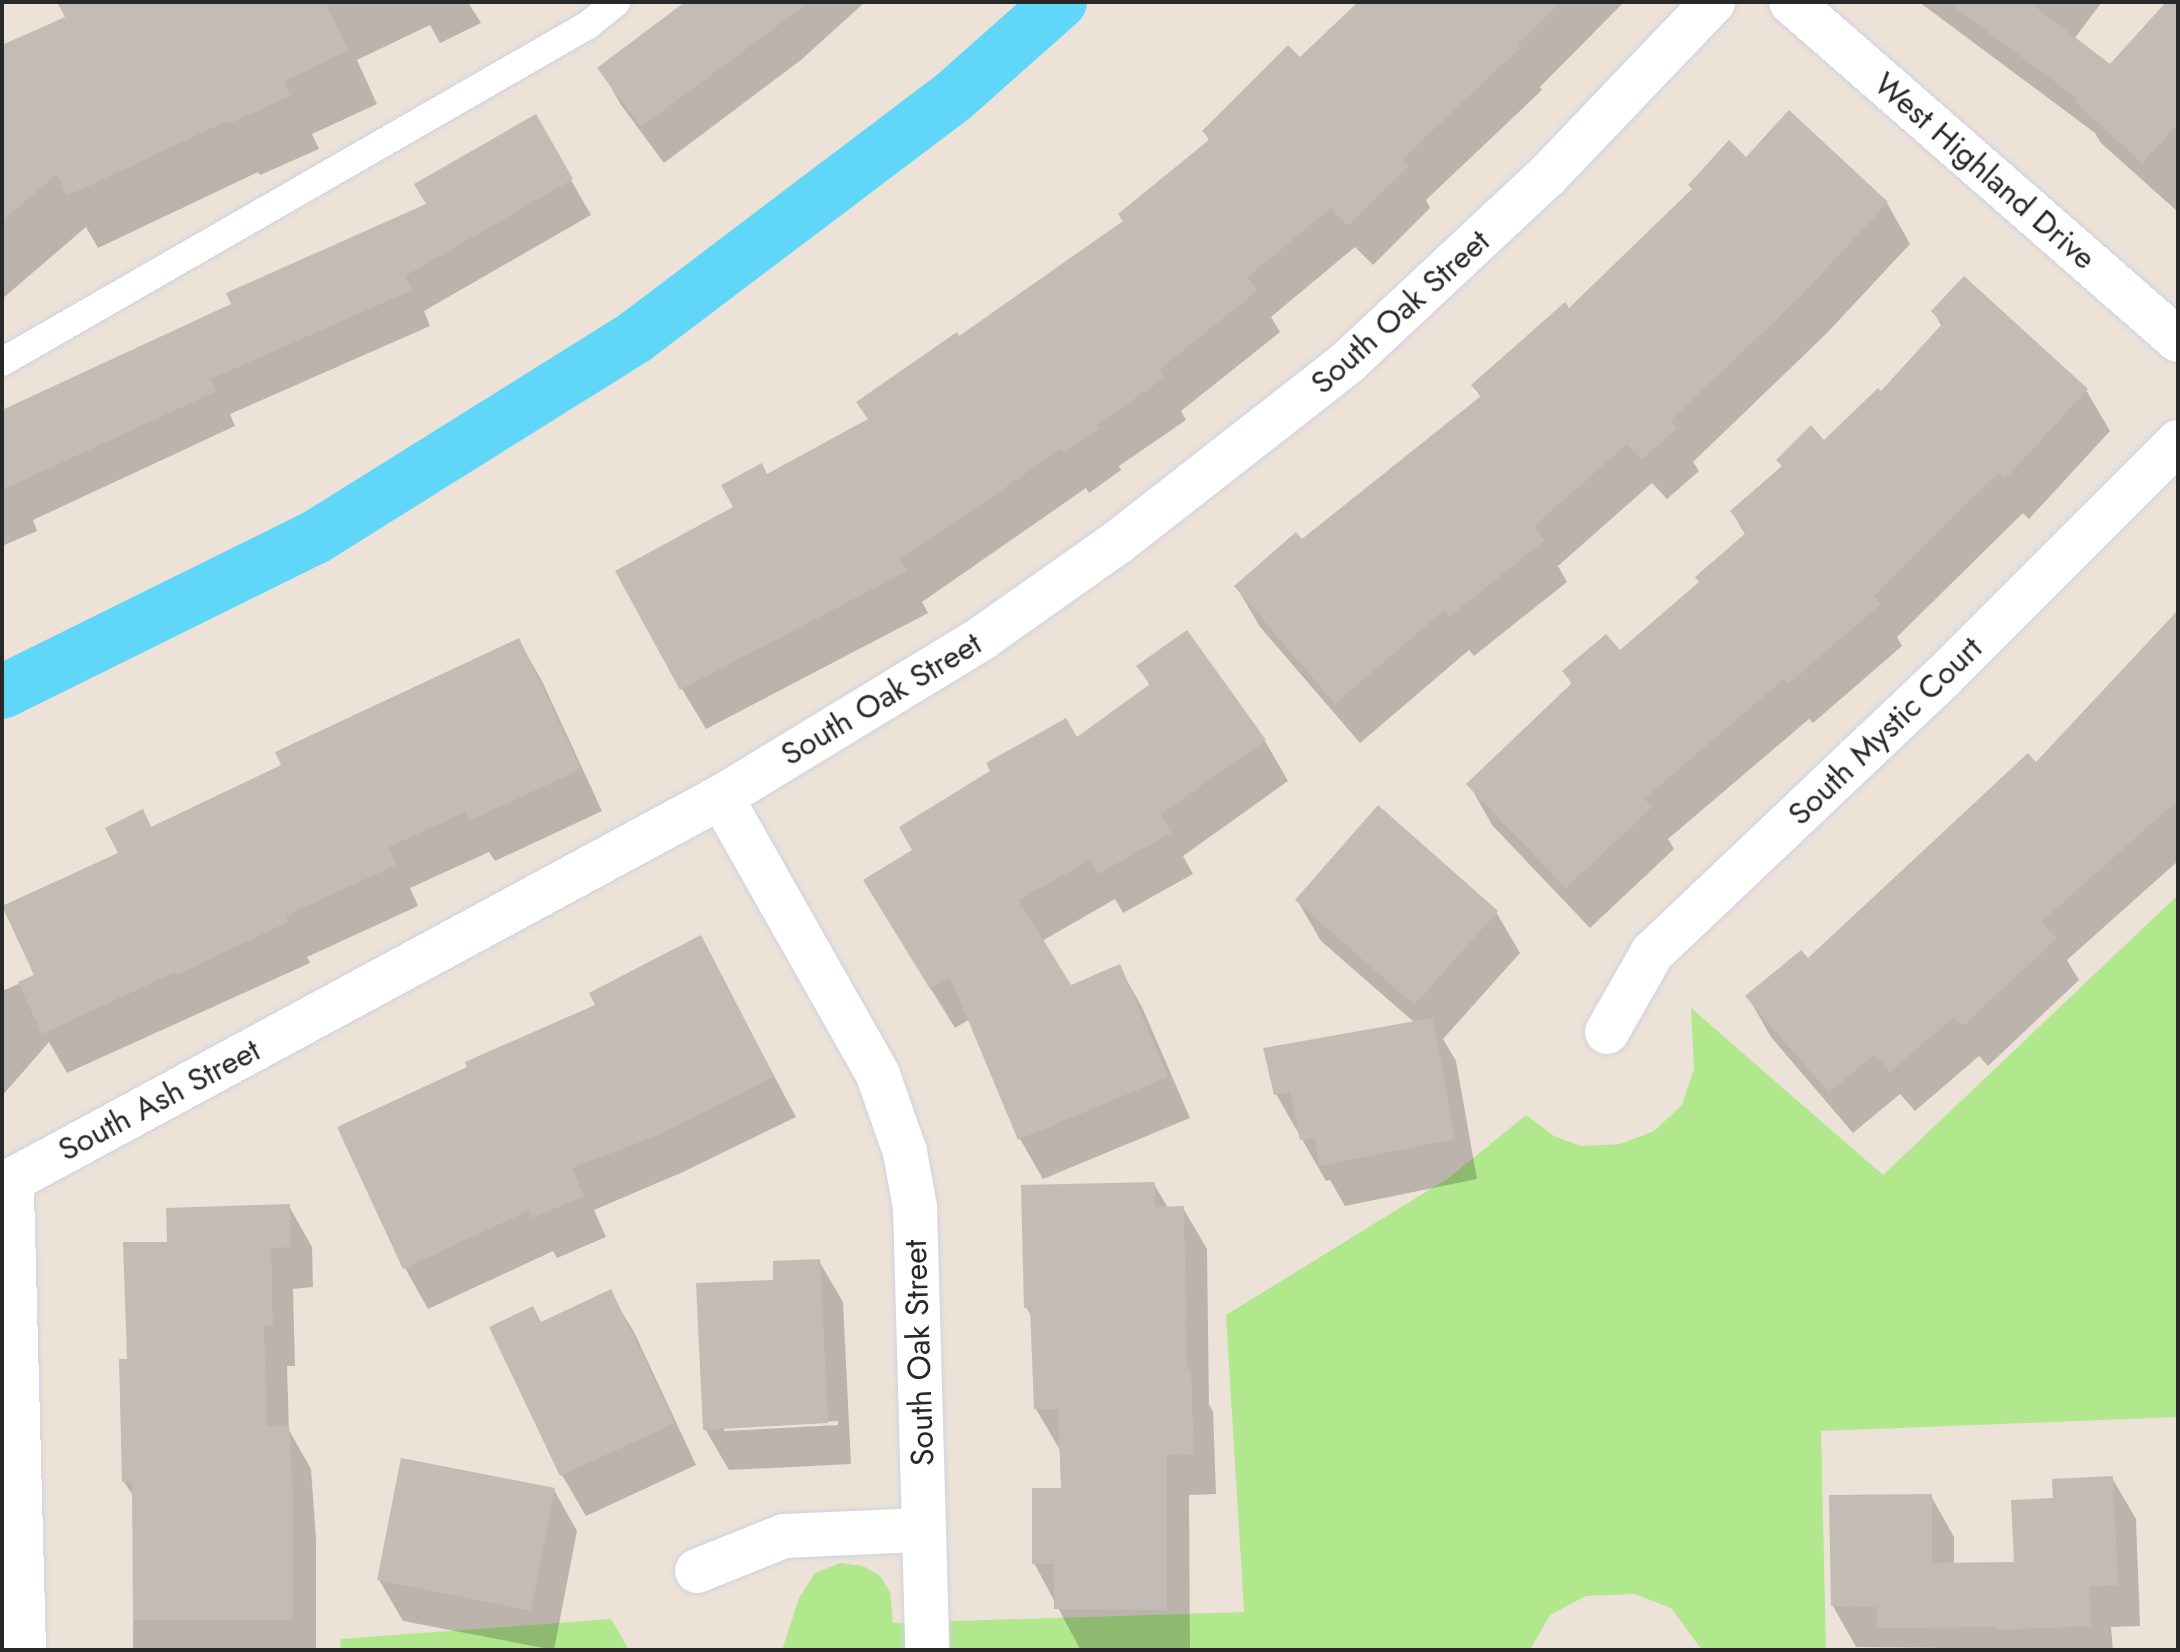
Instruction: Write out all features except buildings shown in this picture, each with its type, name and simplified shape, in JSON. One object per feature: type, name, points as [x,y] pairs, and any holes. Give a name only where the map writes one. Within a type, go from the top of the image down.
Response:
[{"type":"street","name":"South Oak Street","points":[[927,1650],[915,1207],[905,1152],[878,1075],[721,797],[982,638],[1246,445],[1348,362],[1447,273],[1546,177],[1713,2]]},
{"type":"street","name":"West Highland Drive","points":[[1791,2],[2178,340]]},
{"type":"street","name":"South Mystic Court","points":[[1607,1032],[1652,953],[1942,678],[2178,442]]},
{"type":"street","name":"South Ash Street","points":[[24,1650],[12,1180],[721,797]]},
{"type":"street","points":[[697,1571],[784,1536],[924,1530]]},
{"type":"lane","points":[[2,362],[588,25],[616,2]]},
{"type":"green space","points":[[2178,895],[2178,1417],[1821,1431],[1826,1650],[1702,1650],[1671,1608],[1635,1594],[1586,1596],[1550,1615],[1530,1650],[782,1650],[799,1598],[815,1573],[840,1563],[863,1566],[880,1576],[890,1592],[893,1623],[1244,1612],[1226,1315],[1450,1177],[1526,1115],[1554,1136],[1581,1146],[1620,1144],[1654,1131],[1682,1105],[1694,1069],[1691,1008],[1883,1175]]},
{"type":"green space","points":[[611,1619],[629,1650],[340,1650],[341,1639]]},
{"type":"waterway","points":[[2,692],[314,538],[634,338],[954,96],[1060,2]]}]
